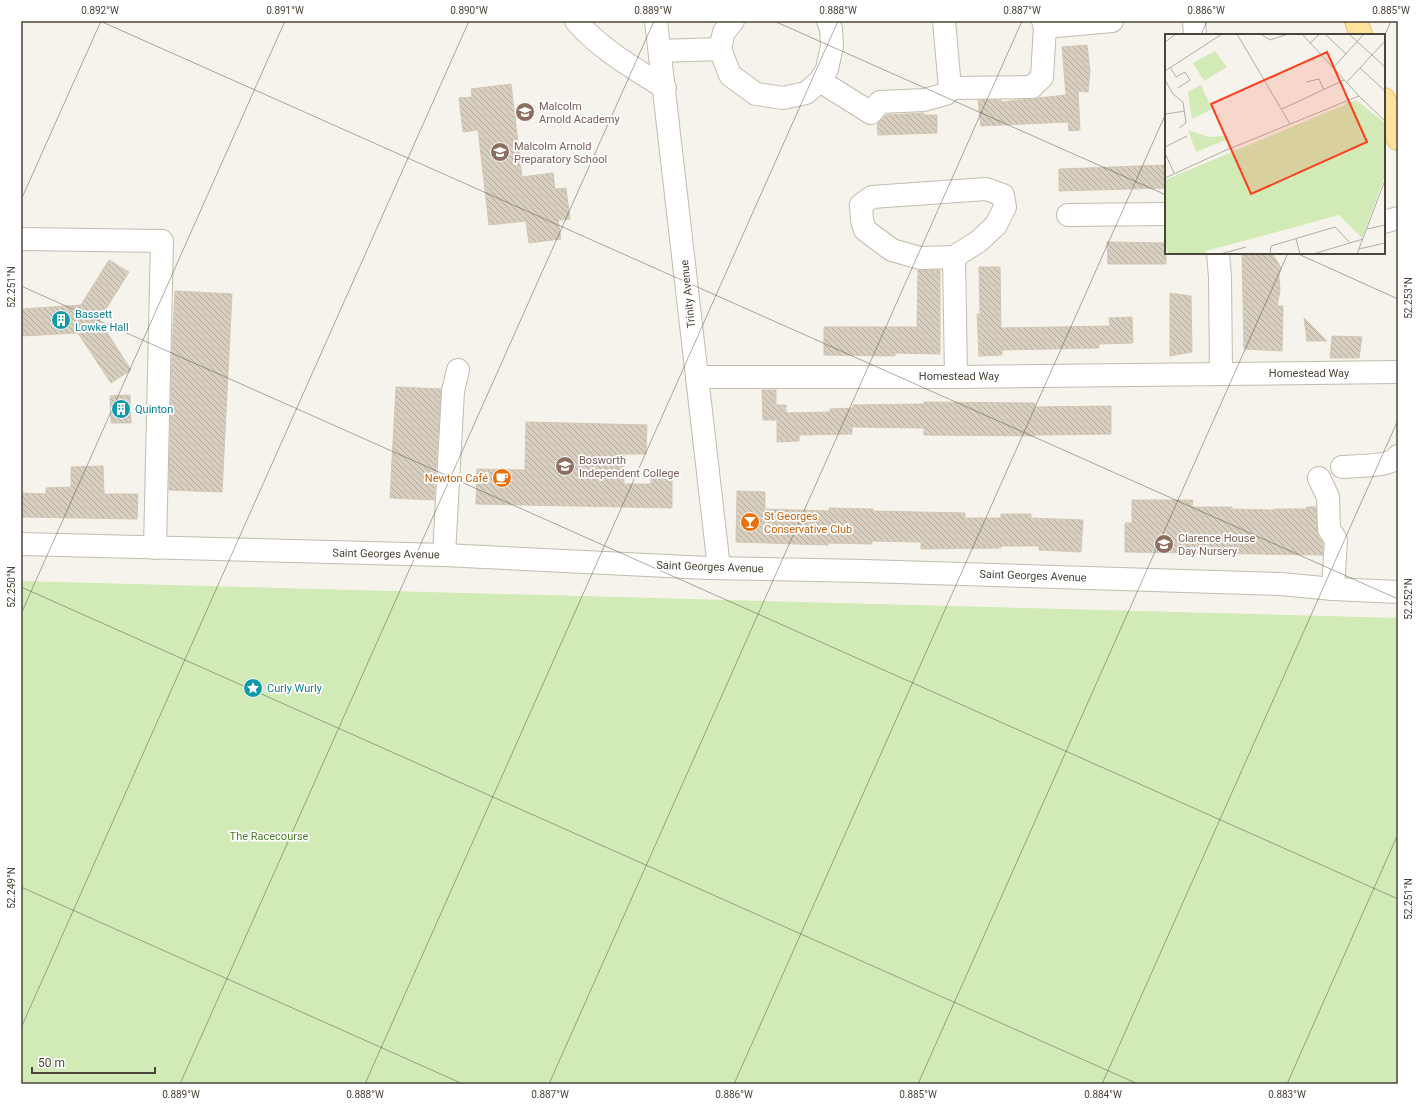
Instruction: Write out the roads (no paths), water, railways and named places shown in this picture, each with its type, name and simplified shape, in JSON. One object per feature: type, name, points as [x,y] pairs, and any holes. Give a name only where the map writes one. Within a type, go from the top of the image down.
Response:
[{"type":"main road","points":[[1356,21],[1361,34]]},
{"type":"main road","points":[[1385,102],[1398,139]]},
{"type":"street","points":[[576,21],[587,34],[606,49],[665,88]]},
{"type":"street","name":"Trinity Avenue","points":[[656,21],[665,88],[719,568]]},
{"type":"street","points":[[733,21],[724,32],[720,49],[730,75],[756,94],[783,98],[806,92],[820,81],[827,69],[832,46],[831,29],[828,21]]},
{"type":"street","points":[[820,81],[871,113],[880,102],[924,100],[946,94],[950,88],[944,21]]},
{"type":"street","points":[[950,88],[1032,87],[1042,77],[1044,24],[1111,21]]},
{"type":"street","points":[[1194,21],[1195,34]]},
{"type":"street","points":[[660,51],[720,49]]},
{"type":"street","points":[[986,189],[1004,195],[1005,207],[996,225],[979,242],[954,257],[920,258],[892,250],[865,230],[862,220],[861,204],[872,197],[986,189]]},
{"type":"street","points":[[1076,219],[1165,214]]},
{"type":"street","points":[[1385,222],[1398,218]]},
{"type":"street","points":[[21,239],[162,241],[155,548]]},
{"type":"street","points":[[1218,254],[1220,277],[1221,373]]},
{"type":"street","points":[[954,257],[956,377]]},
{"type":"street","points":[[444,555],[453,391],[458,370]]},
{"type":"street","name":"Homestead Way","points":[[697,377],[956,377],[1398,372]]},
{"type":"street","points":[[1342,467],[1382,464],[1396,459],[1398,456]]},
{"type":"street","points":[[1319,478],[1328,497],[1329,529],[1336,540],[1334,589]]},
{"type":"street","name":"Saint Georges Avenue","points":[[21,544],[444,555],[719,568],[873,571],[1273,584],[1398,592]]},
{"type":"place","name":"Malcolm Arnold Academy","points":[[525,112]]},
{"type":"place","name":"Malcolm Arnold Preparatory School","points":[[500,152]]},
{"type":"place","name":"Bassett Lowke Hall","points":[[61,320]]},
{"type":"place","name":"Quinton","points":[[121,409]]},
{"type":"place","name":"Bosworth Independent College","points":[[565,466]]},
{"type":"place","name":"Newton Café","points":[[502,478]]},
{"type":"place","name":"St Georges Conservative Club","points":[[750,522]]},
{"type":"place","name":"Clarence House Day Nursery","points":[[1164,544]]},
{"type":"place","name":"Curly Wurly","points":[[253,688]]},
{"type":"park label","name":"The Racecourse","points":[[269,836]]}]
